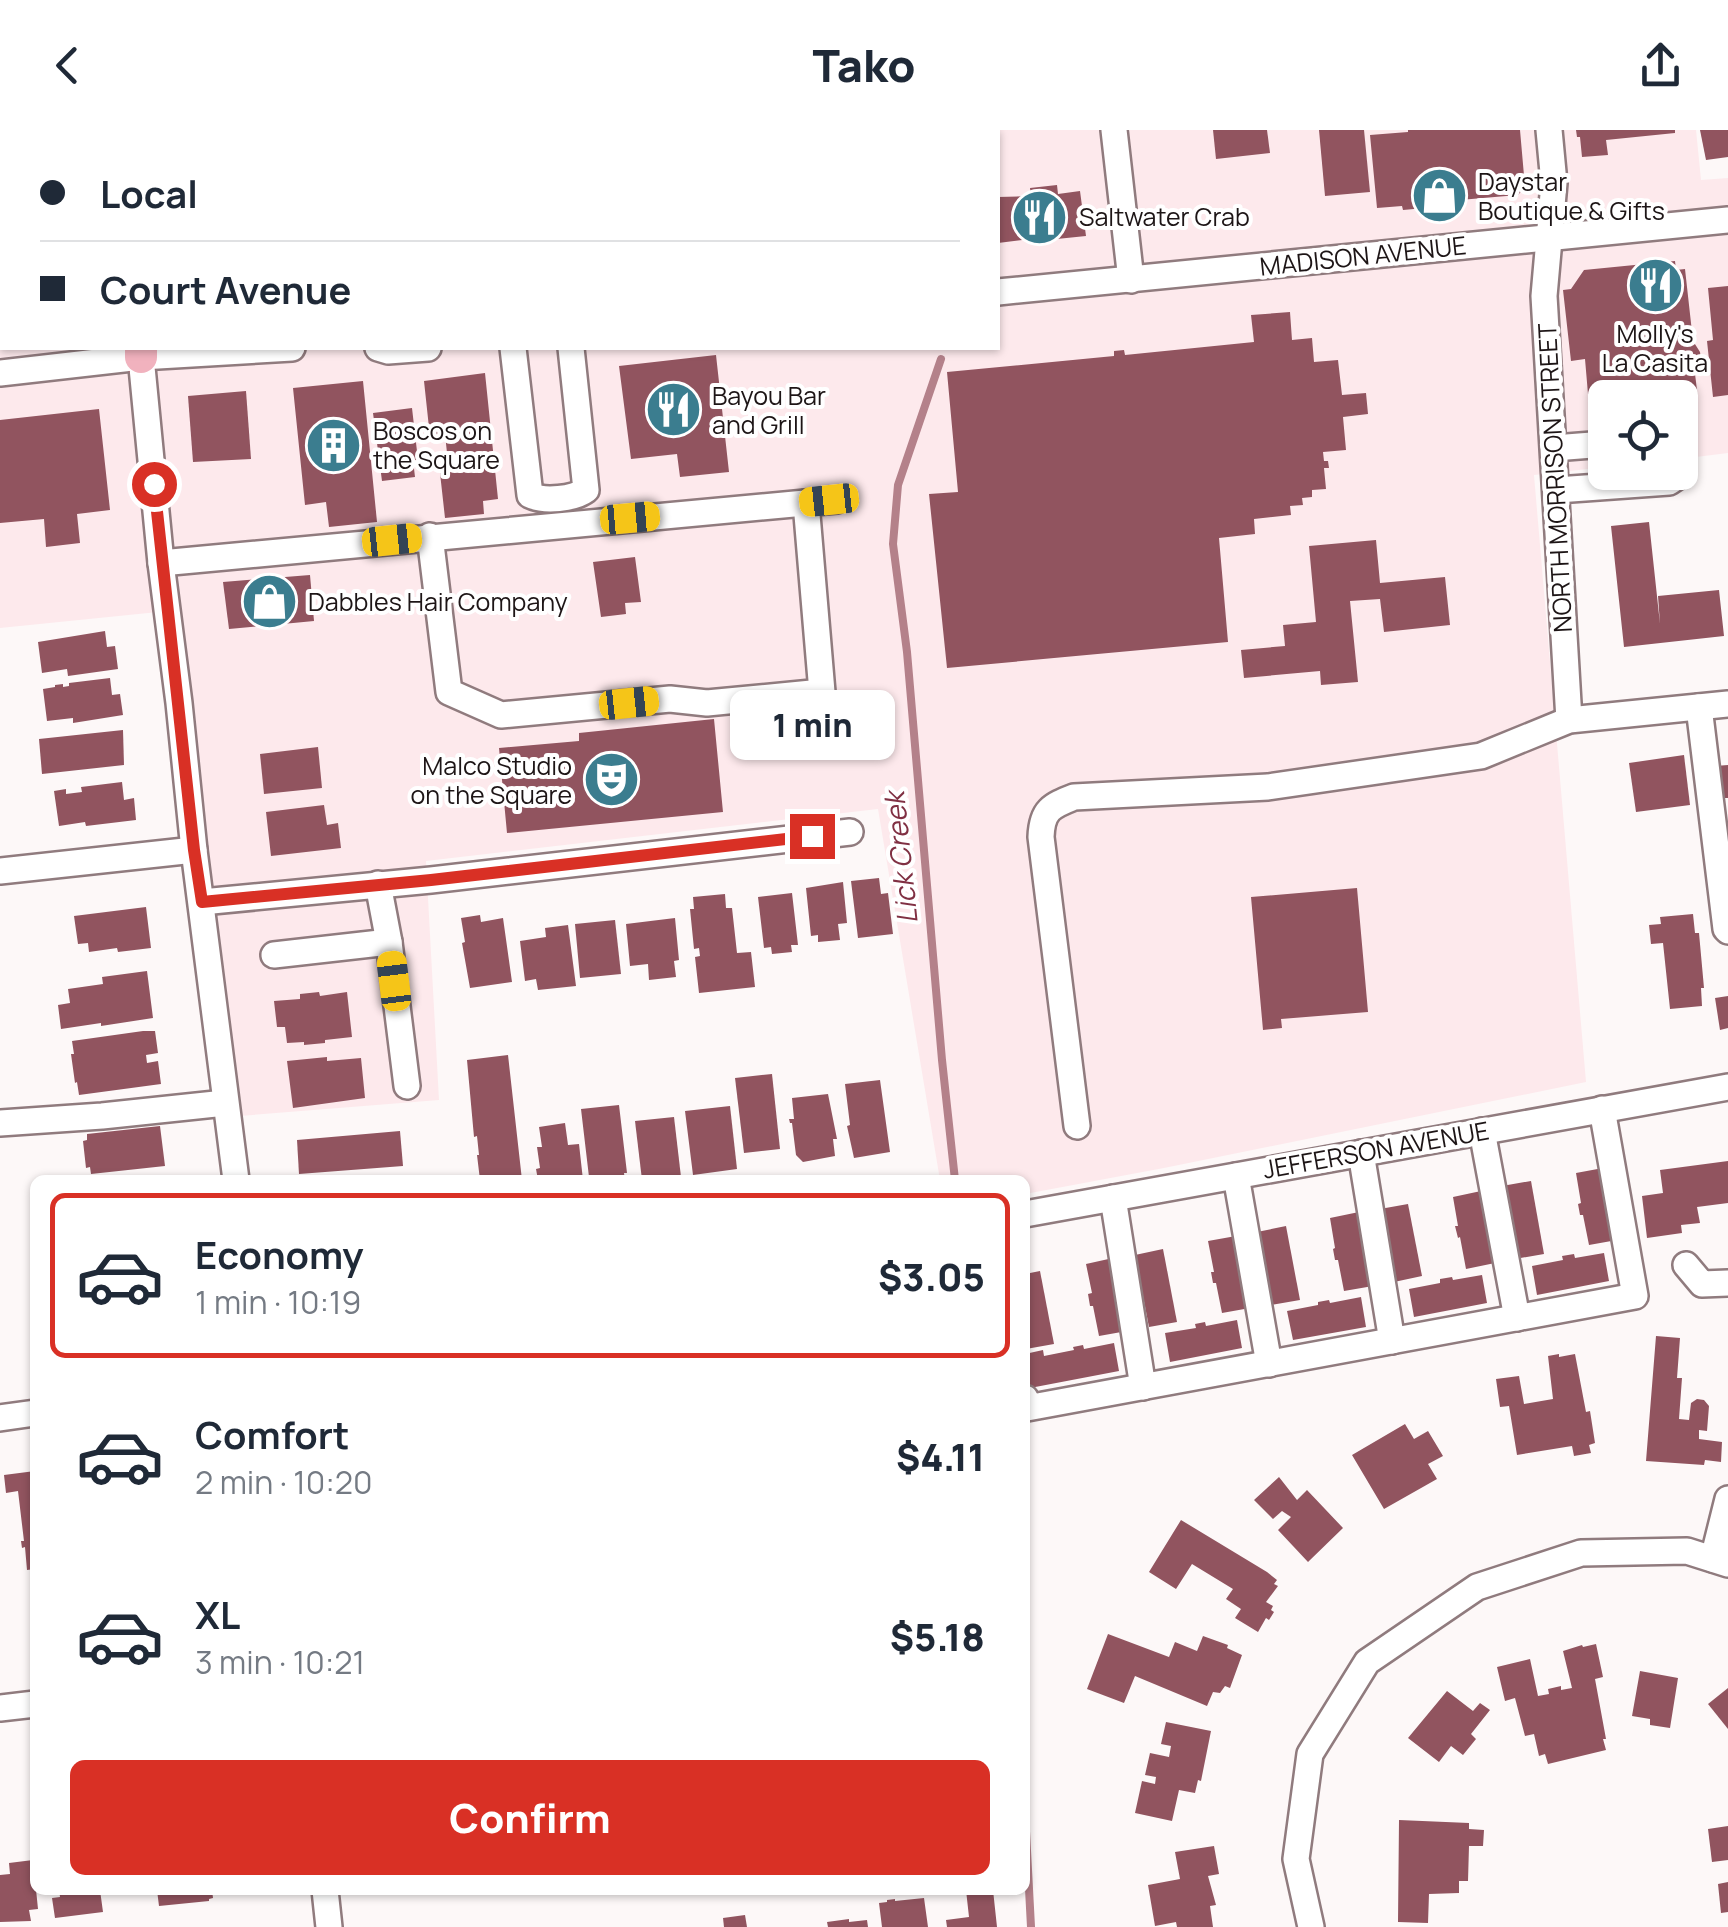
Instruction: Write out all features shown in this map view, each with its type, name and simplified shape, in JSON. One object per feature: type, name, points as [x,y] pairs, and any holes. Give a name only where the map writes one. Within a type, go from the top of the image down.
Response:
[{"type":"street","points":[[1114,130],[1131,280]]},
{"type":"street","name":"NORTH MORRISON STREET","points":[[1549,130],[1554,183],[1544,296],[1568,720]]},
{"type":"street","name":"MADISON AVENUE","points":[[1000,292],[1728,220]]},
{"type":"street","points":[[0,373],[141,352],[216,350]]},
{"type":"street","points":[[512,350],[530,495],[538,499],[579,495],[586,490],[571,350]]},
{"type":"street","points":[[141,352],[194,850],[235,1175]]},
{"type":"street","points":[[1554,448],[1588,445]]},
{"type":"street","points":[[1557,490],[1588,488]]},
{"type":"street","points":[[552,498],[555,525]]},
{"type":"street","points":[[162,563],[836,500]]},
{"type":"street","points":[[430,536],[449,692],[501,715],[670,699],[707,703],[822,692],[806,503]]},
{"type":"street","points":[[1077,1126],[1041,837],[1042,823],[1051,806],[1074,797],[1268,788],[1481,756],[1568,720],[1728,704]]},
{"type":"street","points":[[1699,706],[1728,932]]},
{"type":"street","points":[[202,902],[850,832]]},
{"type":"street","points":[[0,871],[194,850]]},
{"type":"street","points":[[378,884],[390,942],[407,1086]]},
{"type":"street","points":[[274,956],[390,942]]},
{"type":"street","name":"JEFFERSON AVENUE","points":[[1030,1213],[1728,1088]]},
{"type":"street","points":[[0,1122],[225,1104]]},
{"type":"street","points":[[1030,1407],[1635,1296],[1602,1109]]},
{"type":"street","points":[[1482,1131],[1517,1318]]},
{"type":"street","points":[[1361,1153],[1392,1341]]},
{"type":"street","points":[[1236,1176],[1269,1364]]},
{"type":"street","points":[[1113,1198],[1143,1387]]},
{"type":"street","points":[[1686,1266],[1702,1284],[1728,1283]]},
{"type":"street","points":[[0,1418],[30,1414]]},
{"type":"street","points":[[1311,1927],[1296,1859],[1310,1754],[1367,1662],[1477,1587],[1580,1553],[1687,1552],[1720,1562],[1728,1499]]},
{"type":"street","points":[[0,1708],[30,1705]]},
{"type":"street","points":[[325,1895],[329,1927]]},
{"type":"shaded area","points":[[1000,130],[1696,130],[1701,180],[1728,178],[1728,453],[1698,457],[1698,380],[1588,380],[1588,469],[1534,475],[1586,1082],[1030,1193],[1030,1175],[939,1175],[878,809],[426,861],[439,1100],[227,1117],[168,611],[0,628],[0,350],[1000,350]]},
{"type":"building","points":[[1213,130],[1267,130],[1270,153],[1216,159]]},
{"type":"building","points":[[1319,130],[1364,130],[1370,192],[1325,196]]},
{"type":"building","points":[[1408,130],[1520,130],[1525,187],[1518,195],[1425,203],[1425,208],[1377,208],[1370,135]]},
{"type":"building","points":[[1576,130],[1675,133],[1606,140],[1608,155],[1582,157]]},
{"type":"building","points":[[1700,130],[1728,130],[1728,157],[1706,160]]},
{"type":"building","name":"Saltwater Crab","points":[[1057,185],[1058,194],[1080,191],[1086,236],[1000,243],[1000,197],[1031,196],[1030,188]]},
{"type":"building","points":[[1675,261],[1676,270],[1685,269],[1693,341],[1702,366],[1694,366],[1696,380],[1588,380],[1588,394],[1585,359],[1571,361],[1563,290],[1571,289],[1584,270]]},
{"type":"building","points":[[1728,286],[1728,395],[1713,397],[1707,341],[1713,340],[1708,288]]},
{"type":"building","points":[[1290,312],[1292,340],[1312,338],[1314,362],[1338,360],[1342,395],[1366,393],[1368,414],[1343,417],[1346,450],[1323,452],[1329,468],[1324,468],[1326,489],[1312,490],[1312,497],[1302,498],[1303,505],[1290,506],[1291,515],[1254,519],[1255,534],[1219,538],[1228,642],[947,668],[929,494],[958,492],[947,372],[1114,356],[1114,351],[1124,350],[1125,355],[1254,342],[1251,315]]},
{"type":"building","name":"Bayou Bar and Grill","points":[[716,355],[729,472],[680,477],[677,454],[631,459],[619,366]]},
{"type":"building","points":[[485,373],[498,499],[483,501],[484,514],[445,518],[440,473],[449,472],[445,434],[430,437],[424,381]]},
{"type":"building","name":"Boscos on the Square","points":[[363,381],[377,522],[329,527],[326,502],[305,505],[293,388]]},
{"type":"building","points":[[246,391],[251,459],[193,462],[188,396]]},
{"type":"building","points":[[412,408],[418,460],[413,460],[415,477],[382,481],[373,413]]},
{"type":"building","points":[[99,409],[110,510],[77,514],[80,543],[46,547],[44,519],[0,523],[0,420]]},
{"type":"building","points":[[1649,522],[1660,624],[1658,596],[1719,590],[1724,636],[1624,647],[1611,526]]},
{"type":"building","points":[[1376,540],[1380,583],[1445,577],[1450,625],[1384,632],[1380,599],[1350,601],[1358,682],[1321,685],[1320,671],[1244,678],[1241,650],[1285,646],[1283,625],[1316,622],[1309,546]]},
{"type":"building","points":[[635,557],[641,602],[625,603],[626,614],[601,617],[593,562]]},
{"type":"building","name":"Dabbles Hair Company","points":[[310,575],[314,621],[229,629],[223,582]]},
{"type":"building","points":[[105,631],[107,647],[115,646],[118,669],[68,676],[67,669],[42,673],[38,642]]},
{"type":"building","points":[[110,678],[112,695],[120,694],[123,715],[73,723],[73,718],[47,721],[43,689]]},
{"type":"building","name":"Malco Studio on the Square","points":[[714,719],[723,812],[507,833],[499,748],[579,741],[579,733]]},
{"type":"building","points":[[123,730],[124,765],[42,774],[39,739]]},
{"type":"building","points":[[318,747],[322,788],[264,794],[260,754]]},
{"type":"building","points":[[1684,755],[1690,805],[1636,812],[1629,763]]},
{"type":"building","points":[[1728,765],[1728,798],[1719,798],[1715,766]]},
{"type":"building","points":[[122,782],[124,800],[134,798],[136,820],[59,826],[54,791],[82,792],[81,787]]},
{"type":"building","points":[[324,805],[327,825],[338,823],[341,848],[271,856],[266,812]]},
{"type":"building","points":[[879,878],[881,894],[888,893],[893,934],[858,938],[851,881]]},
{"type":"building","points":[[843,882],[847,923],[838,924],[840,940],[818,942],[818,935],[811,936],[806,888]]},
{"type":"building","points":[[1357,888],[1368,1012],[1281,1019],[1282,1028],[1263,1030],[1251,897]]},
{"type":"building","points":[[792,893],[798,945],[791,945],[792,952],[772,954],[771,947],[764,948],[758,897]]},
{"type":"building","points":[[725,894],[726,908],[732,908],[737,953],[751,952],[755,987],[699,993],[695,957],[700,956],[699,948],[694,949],[690,909],[694,909],[693,897]]},
{"type":"building","points":[[146,907],[151,948],[89,952],[88,943],[78,944],[74,916]]},
{"type":"building","points":[[1693,914],[1695,933],[1699,933],[1702,1006],[1670,1009],[1663,943],[1651,944],[1649,925],[1661,924],[1660,917]]},
{"type":"building","points":[[480,915],[481,922],[503,918],[512,982],[470,988],[461,918]]},
{"type":"building","points":[[675,918],[679,960],[674,961],[676,977],[649,980],[648,964],[630,966],[626,924]]},
{"type":"building","points":[[615,920],[621,974],[580,978],[575,924]]},
{"type":"building","points":[[568,925],[576,986],[538,990],[536,979],[525,981],[520,941],[546,937],[545,928]]},
{"type":"building","points":[[147,971],[153,1018],[61,1029],[58,1005],[70,1003],[68,989],[103,984],[102,977]]},
{"type":"building","points":[[319,992],[320,996],[347,992],[352,1037],[304,1045],[287,1043],[285,1027],[277,1027],[274,1001],[300,999],[300,994]]},
{"type":"building","points":[[1728,996],[1728,1028],[1720,1030],[1715,998]]},
{"type":"building","points":[[155,1031],[158,1053],[146,1055],[147,1063],[158,1061],[161,1084],[79,1095],[72,1041]]},
{"type":"building","points":[[508,1055],[521,1175],[479,1175],[467,1060]]},
{"type":"building","points":[[327,1057],[327,1061],[361,1058],[365,1098],[293,1108],[287,1061]]},
{"type":"building","points":[[772,1074],[780,1149],[744,1153],[735,1078]]},
{"type":"building","points":[[880,1080],[890,1152],[854,1158],[847,1126],[850,1125],[845,1084]]},
{"type":"building","points":[[828,1094],[837,1139],[833,1139],[835,1156],[803,1162],[796,1155],[789,1119],[794,1119],[792,1098]]},
{"type":"building","points":[[619,1105],[624,1175],[589,1175],[581,1109]]},
{"type":"building","points":[[730,1106],[737,1169],[693,1175],[685,1111]]},
{"type":"building","points":[[674,1117],[681,1175],[641,1175],[635,1121]]},
{"type":"building","points":[[565,1123],[568,1145],[579,1144],[582,1175],[537,1175],[537,1147],[542,1147],[539,1127]]},
{"type":"building","points":[[160,1126],[165,1166],[91,1174],[90,1167],[86,1168],[83,1141],[87,1134]]},
{"type":"building","points":[[400,1131],[403,1166],[299,1174],[297,1140]]},
{"type":"building","points":[[1728,1161],[1728,1203],[1697,1207],[1700,1223],[1681,1225],[1682,1233],[1647,1238],[1642,1196],[1663,1193],[1660,1170]]},
{"type":"building","points":[[1603,1168],[1617,1240],[1589,1245],[1578,1204],[1581,1203],[1576,1173]]},
{"type":"building","points":[[1531,1181],[1544,1254],[1515,1259],[1502,1186]]},
{"type":"building","points":[[1481,1191],[1495,1263],[1466,1269],[1455,1226],[1453,1197]]},
{"type":"building","points":[[1408,1204],[1422,1276],[1394,1282],[1380,1209]]},
{"type":"building","points":[[1359,1212],[1373,1286],[1344,1291],[1335,1260],[1330,1218]]},
{"type":"building","points":[[1286,1226],[1300,1300],[1271,1305],[1257,1232]]},
{"type":"building","points":[[1236,1236],[1250,1308],[1222,1313],[1213,1283],[1208,1241]]},
{"type":"building","points":[[1163,1249],[1177,1322],[1149,1327],[1135,1255]]},
{"type":"building","points":[[1604,1253],[1609,1281],[1537,1295],[1532,1266],[1563,1260],[1562,1256]]},
{"type":"building","points":[[1113,1258],[1127,1331],[1099,1336],[1090,1306],[1088,1294],[1092,1293],[1086,1264]]},
{"type":"building","points":[[1040,1271],[1054,1344],[1030,1348],[1030,1273]]},
{"type":"building","points":[[1482,1275],[1487,1303],[1414,1317],[1409,1289],[1440,1283],[1440,1279]]},
{"type":"building","points":[[1361,1297],[1366,1327],[1293,1340],[1287,1311],[1318,1302]]},
{"type":"building","points":[[1237,1320],[1242,1348],[1170,1362],[1165,1333],[1196,1328],[1195,1324],[1205,1322],[1206,1326]]},
{"type":"building","points":[[1656,1336],[1680,1338],[1679,1419],[1689,1420],[1691,1403],[1704,1400],[1709,1406],[1707,1431],[1699,1430],[1699,1439],[1722,1442],[1721,1462],[1705,1460],[1704,1465],[1646,1461]]},
{"type":"building","points":[[1114,1343],[1119,1371],[1030,1388],[1030,1353],[1043,1350],[1044,1356],[1083,1345],[1084,1349]]},
{"type":"building","points":[[1575,1354],[1586,1412],[1590,1411],[1595,1443],[1589,1445],[1591,1453],[1574,1456],[1572,1446],[1517,1455],[1509,1406],[1500,1407],[1496,1379],[1519,1376],[1524,1404],[1553,1399],[1548,1356]]},
{"type":"building","points":[[1405,1424],[1414,1439],[1428,1431],[1443,1456],[1428,1464],[1437,1479],[1384,1509],[1352,1455]]},
{"type":"building","points":[[30,1472],[30,1570],[27,1570],[25,1547],[22,1548],[18,1491],[6,1493],[4,1475]]},
{"type":"building","points":[[1279,1477],[1297,1500],[1307,1490],[1343,1528],[1308,1562],[1278,1530],[1291,1517],[1282,1511],[1273,1519],[1254,1500]]},
{"type":"building","points":[[1181,1520],[1277,1580],[1274,1584],[1278,1586],[1266,1602],[1274,1612],[1258,1632],[1235,1618],[1241,1609],[1226,1599],[1233,1589],[1192,1564],[1176,1589],[1149,1572]]},
{"type":"building","points":[[1108,1634],[1169,1657],[1175,1642],[1197,1651],[1203,1636],[1242,1655],[1230,1688],[1225,1686],[1220,1693],[1213,1692],[1207,1706],[1135,1676],[1124,1703],[1087,1689]]},
{"type":"building","points":[[1596,1644],[1603,1677],[1595,1679],[1606,1750],[1548,1764],[1545,1754],[1539,1756],[1534,1734],[1525,1736],[1515,1698],[1505,1701],[1497,1667],[1530,1659],[1538,1696],[1549,1694],[1548,1689],[1572,1688],[1563,1651]]},
{"type":"building","points":[[1640,1671],[1678,1678],[1670,1728],[1650,1725],[1650,1719],[1632,1716]]},
{"type":"building","points":[[1728,1688],[1728,1729],[1708,1704]]},
{"type":"building","points":[[1447,1691],[1473,1711],[1480,1703],[1490,1710],[1471,1734],[1476,1739],[1463,1755],[1451,1746],[1439,1762],[1408,1738]]},
{"type":"building","points":[[1166,1722],[1211,1731],[1201,1781],[1198,1780],[1195,1793],[1179,1790],[1172,1821],[1135,1813],[1142,1781],[1155,1784],[1156,1777],[1145,1775],[1150,1753],[1169,1757],[1171,1746],[1161,1744]]},
{"type":"building","points":[[1399,1820],[1469,1823],[1469,1829],[1484,1830],[1483,1846],[1469,1846],[1468,1881],[1459,1881],[1459,1893],[1429,1894],[1428,1923],[1398,1922]]},
{"type":"building","points":[[1728,1826],[1728,1860],[1712,1862],[1708,1829]]},
{"type":"building","points":[[1214,1846],[1219,1874],[1208,1876],[1216,1905],[1210,1906],[1213,1927],[1177,1927],[1176,1922],[1155,1926],[1148,1885],[1180,1879],[1175,1852]]},
{"type":"building","points":[[30,1860],[30,1895],[37,1895],[38,1909],[29,1910],[31,1921],[0,1922],[0,1875],[10,1874],[9,1863]]},
{"type":"building","points":[[1728,1882],[1728,1912],[1721,1913],[1718,1884]]},
{"type":"building","points":[[101,1895],[103,1912],[55,1918],[52,1898]]},
{"type":"building","points":[[158,1895],[213,1895],[209,1901],[159,1906]]},
{"type":"building","points":[[967,1895],[994,1895],[997,1927],[947,1927],[946,1920],[969,1917]]},
{"type":"building","points":[[924,1898],[928,1927],[882,1927],[879,1903]]},
{"type":"building","points":[[745,1915],[747,1927],[724,1927],[723,1918]]},
{"type":"building","points":[[867,1920],[868,1927],[828,1927],[827,1922]]},
{"type":"waterway","name":"Lick Creek","points":[[941,359],[898,485],[893,544],[907,652],[954,1175]]},
{"type":"waterway","name":"Lick Creek","points":[[1029,1895],[1031,1927]]},
{"type":"place","name":"Daystar Boutique & Gifts","points":[[1439,196]]},
{"type":"place","name":"Saltwater Crab","points":[[1040,217]]},
{"type":"place","name":"Molly's La Casita","points":[[1655,285]]},
{"type":"place","name":"Bayou Bar and Grill","points":[[673,410]]},
{"type":"place","name":"Boscos on the Square","points":[[334,445]]},
{"type":"place","name":"Dabbles Hair Company","points":[[269,602]]},
{"type":"place","name":"Malco Studio on the Square","points":[[611,780]]},
{"type":"route","points":[[154,484],[202,902],[812,836]]}]
